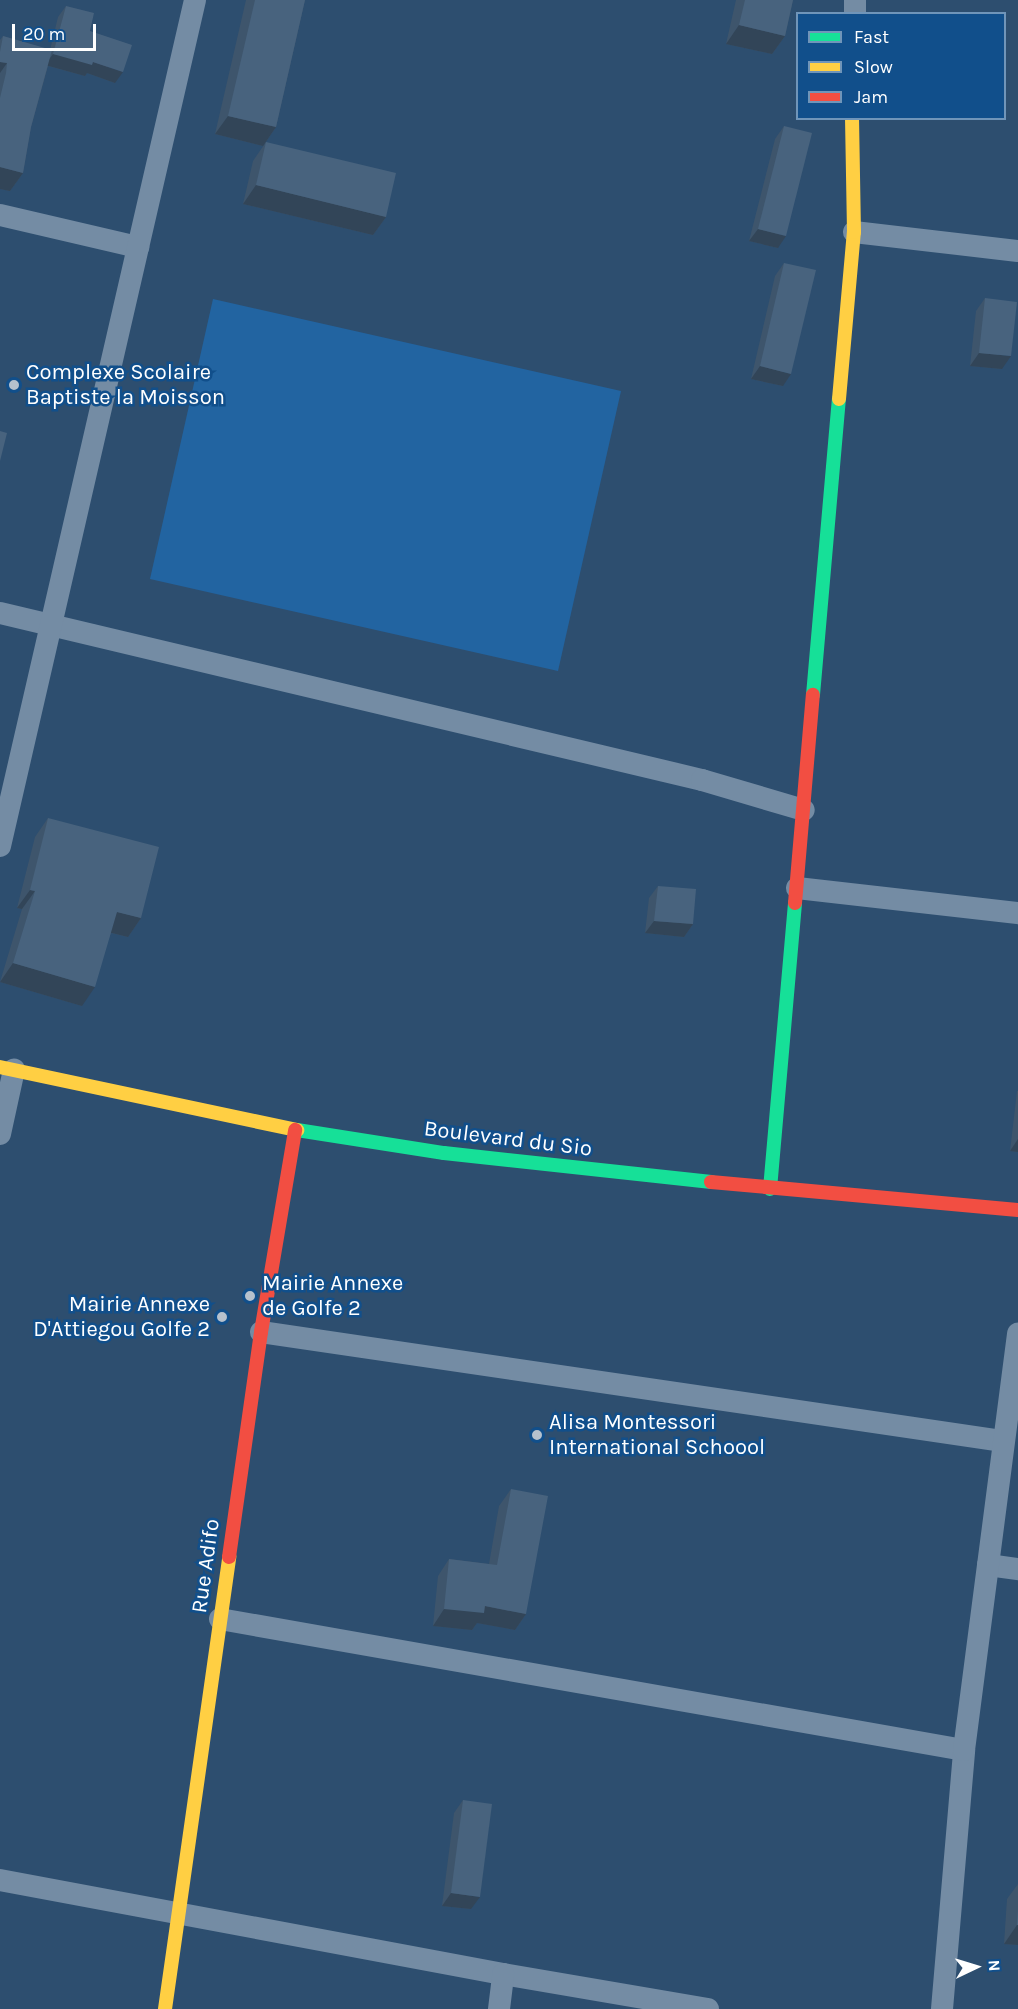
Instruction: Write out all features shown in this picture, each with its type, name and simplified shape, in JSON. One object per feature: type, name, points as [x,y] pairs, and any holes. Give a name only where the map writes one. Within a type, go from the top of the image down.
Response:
[{"type":"street","points":[[0,846],[53,625],[195,0]]},
{"type":"street","points":[[770,1189],[854,232],[852,120]]},
{"type":"street","points":[[0,215],[138,247]]},
{"type":"street","points":[[854,232],[1018,251]]},
{"type":"street","points":[[0,613],[702,780],[804,810]]},
{"type":"street","points":[[797,888],[1018,913]]},
{"type":"street","points":[[0,1134],[7,1069]]},
{"type":"street","name":"Boulevard du Sio","points":[[7,1069],[295,1131],[444,1153],[770,1189],[1018,1210]]},
{"type":"street","name":"Rue Adifo","points":[[165,2009],[261,1332],[295,1131]]},
{"type":"street","points":[[261,1332],[1003,1441]]},
{"type":"street","points":[[942,2009],[964,1750],[1018,1333]]},
{"type":"street","points":[[988,1565],[1018,1569]]},
{"type":"street","points":[[220,1619],[964,1750]]},
{"type":"street","points":[[0,1880],[179,1911],[503,1974],[708,2009]]},
{"type":"street","points":[[499,2009],[503,1974]]},
{"type":"shaded area","points":[[213,299],[621,391],[558,671],[150,579]]},
{"type":"building","points":[[255,0],[305,0],[276,127],[228,116]]},
{"type":"building","points":[[745,0],[793,0],[785,36],[739,25]]},
{"type":"building","points":[[66,6],[94,13],[90,31],[132,45],[123,72],[93,62],[92,65],[53,54]]},
{"type":"building","points":[[3,36],[52,50],[31,127],[23,173],[0,167],[0,98],[7,63],[0,62]]},
{"type":"building","points":[[784,126],[812,133],[786,236],[758,229]]},
{"type":"building","points":[[266,142],[396,173],[386,217],[256,185]]},
{"type":"building","points":[[784,263],[816,270],[791,374],[760,366]]},
{"type":"building","points":[[985,298],[1017,302],[1011,356],[979,353]]},
{"type":"building","points":[[0,431],[7,433],[0,461]]},
{"type":"building","points":[[48,818],[159,847],[141,918],[117,912],[95,987],[13,963],[35,891],[30,890]]},
{"type":"building","points":[[658,886],[696,889],[693,924],[654,921]]},
{"type":"building","points":[[511,1489],[548,1496],[526,1614],[485,1606],[484,1613],[444,1609],[449,1559],[497,1565]]},
{"type":"building","points":[[463,1800],[492,1804],[480,1897],[451,1893]]},
{"type":"traffic: fast","points":[[813,695],[839,399]]},
{"type":"traffic: fast","points":[[770,1189],[795,903]]},
{"type":"traffic: fast","points":[[297,1130],[444,1153],[711,1182]]},
{"type":"traffic: slow","points":[[839,399],[854,232],[852,120]]},
{"type":"traffic: slow","points":[[0,1067],[297,1130]]},
{"type":"traffic: slow","points":[[165,2009],[229,1557]]},
{"type":"traffic: jam","points":[[795,903],[813,695]]},
{"type":"traffic: jam","points":[[229,1557],[261,1332],[295,1130]]},
{"type":"traffic: jam","points":[[711,1182],[1018,1210]]},
{"type":"place","name":"Complexe Scolaire Baptiste la Moisson","points":[[14,385]]},
{"type":"place","name":"Mairie Annexe de Golfe 2","points":[[250,1296]]},
{"type":"place","name":"Mairie Annexe D'Attiegou Golfe 2","points":[[222,1317]]},
{"type":"place","name":"Alisa Montessori International Schoool","points":[[537,1435]]}]
